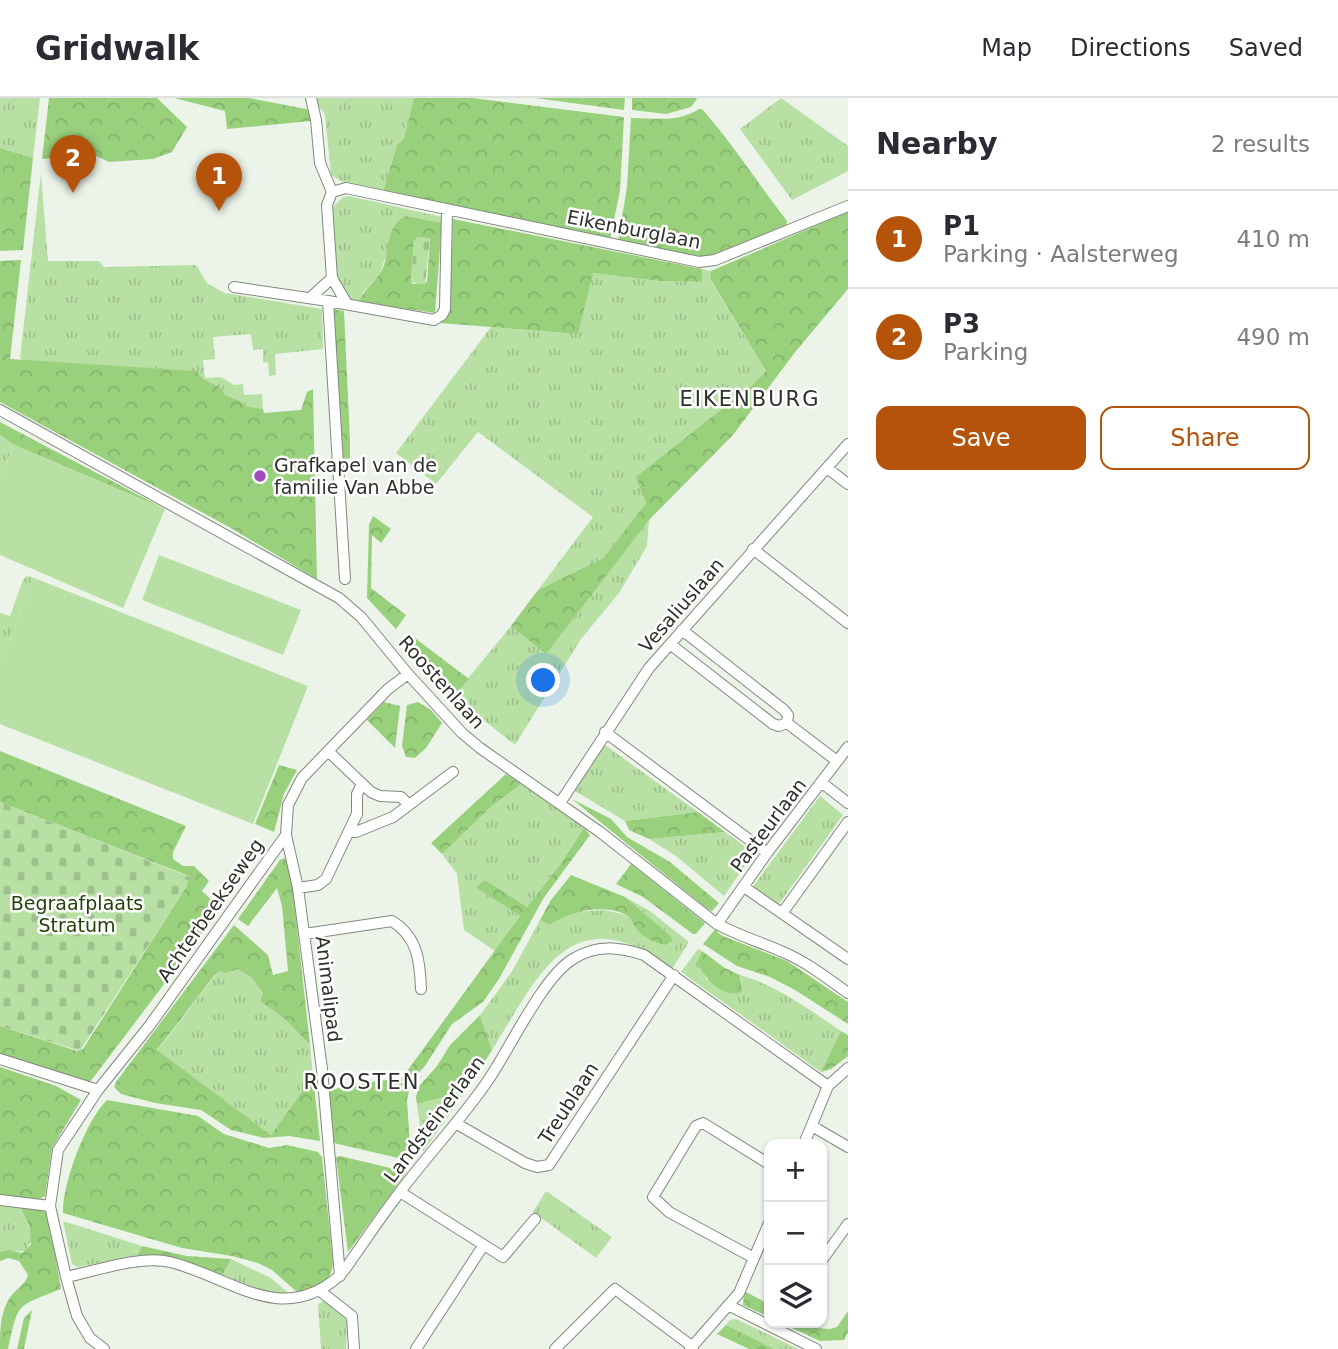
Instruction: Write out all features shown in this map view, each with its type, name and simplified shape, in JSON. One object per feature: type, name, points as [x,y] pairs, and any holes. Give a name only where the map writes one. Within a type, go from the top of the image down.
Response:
[{"type":"street","points":[[311,98],[320,163],[332,192],[327,205],[332,278],[348,304]]},
{"type":"street","name":"Eikenburglaan","points":[[332,192],[346,188],[699,262],[715,260],[848,206]]},
{"type":"street","points":[[234,287],[328,300],[434,320],[442,315],[445,309],[447,209]]},
{"type":"street","points":[[310,298],[332,278]]},
{"type":"street","points":[[328,300],[345,579]]},
{"type":"street","name":"Roostenlaan","points":[[0,410],[339,598],[361,617],[408,674],[471,741],[560,803],[718,923],[738,936],[783,952],[848,993]]},
{"type":"street","name":"Vesaliuslaan","points":[[560,803],[649,668],[827,468],[844,457],[848,444]]},
{"type":"street","points":[[827,468],[848,484]]},
{"type":"street","points":[[752,550],[848,624]]},
{"type":"street","points":[[682,630],[786,712],[787,723],[837,761]]},
{"type":"street","points":[[670,644],[776,726],[787,723]]},
{"type":"street","name":"Achterbeekseweg","points":[[50,1206],[58,1150],[98,1090],[150,1025],[286,835],[286,815],[291,795],[302,778],[388,689],[408,674]]},
{"type":"street","points":[[605,732],[767,853]]},
{"type":"street","name":"Pasteurlaan","points":[[718,923],[767,853],[848,747]]},
{"type":"street","points":[[329,752],[376,794],[401,797],[409,805]]},
{"type":"street","points":[[349,832],[356,832],[393,817],[453,772]]},
{"type":"street","points":[[821,782],[848,803]]},
{"type":"street","points":[[298,888],[323,883],[359,810],[357,794],[362,784]]},
{"type":"street","points":[[783,912],[848,822]]},
{"type":"street","name":"Animalipad","points":[[286,835],[305,934],[324,1089],[340,1276]]},
{"type":"street","points":[[744,887],[848,959]]},
{"type":"street","points":[[305,934],[392,921],[414,946],[420,961],[421,989]]},
{"type":"street","name":"Landsteinerlaan","points":[[66,1277],[146,1260],[170,1262],[262,1296],[281,1300],[296,1299],[320,1291],[340,1276],[400,1192],[457,1124],[489,1079],[554,975],[571,960],[603,947],[618,947],[644,955],[828,1086]]},
{"type":"street","name":"Treublaan","points":[[457,1124],[525,1163],[537,1167],[549,1166],[674,975]]},
{"type":"street","points":[[0,1059],[98,1090]]},
{"type":"street","points":[[806,1139],[828,1086],[848,1068]]},
{"type":"street","points":[[754,1258],[669,1212],[653,1197],[696,1126],[703,1123],[764,1161]]},
{"type":"street","points":[[812,1126],[848,1147]]},
{"type":"street","points":[[400,1192],[503,1257],[535,1219]]},
{"type":"street","points":[[0,1200],[50,1206],[77,1316],[90,1339],[104,1349]]},
{"type":"street","points":[[827,1253],[848,1224]]},
{"type":"street","points":[[555,1349],[615,1289],[692,1348],[739,1293],[764,1236]]},
{"type":"street","points":[[416,1349],[483,1246]]},
{"type":"street","points":[[759,1248],[764,1250]]},
{"type":"street","points":[[320,1291],[352,1316],[354,1349]]},
{"type":"street","points":[[730,1306],[816,1349]]},
{"type":"green space","points":[[0,98],[40,98],[33,158],[0,148]]},
{"type":"green space","points":[[49,98],[157,98],[187,127],[172,152],[153,159],[109,162],[94,155],[42,159]]},
{"type":"green space","points":[[174,98],[249,98],[306,109],[310,112],[311,121],[227,129],[225,111]]},
{"type":"green space","points":[[317,98],[414,98],[404,138],[397,145],[383,192],[346,184],[331,175],[325,116],[317,106]]},
{"type":"green space","points":[[414,98],[472,98],[624,117],[620,191],[610,239],[383,192],[397,145],[404,138]]},
{"type":"green space","points":[[535,98],[625,98],[624,110]]},
{"type":"green space","points":[[632,98],[697,99],[691,107],[666,114],[632,110]]},
{"type":"green space","points":[[781,98],[848,146],[848,171],[792,200],[740,129]]},
{"type":"green space","points":[[702,109],[735,150],[787,221],[786,227],[716,256],[697,258],[618,241],[627,187],[631,118],[674,118]]},
{"type":"green space","points":[[0,148],[33,158],[23,250],[0,251]]},
{"type":"green space","points":[[41,173],[48,261],[99,261],[104,267],[196,265],[207,283],[225,293],[322,309],[323,349],[275,354],[276,375],[269,376],[268,362],[263,363],[263,349],[253,350],[251,334],[213,337],[215,359],[203,360],[205,378],[221,377],[234,385],[243,384],[244,395],[262,394],[263,409],[246,407],[225,395],[220,387],[203,379],[24,361],[20,358]]},
{"type":"green space","points":[[349,196],[442,217],[442,223],[406,216],[387,252],[379,276],[363,292],[359,302],[348,302],[335,282],[330,210],[343,197]]},
{"type":"green space","points":[[848,212],[848,289],[796,351],[733,435],[649,520],[546,654],[511,626],[538,590],[603,558],[646,503],[636,477],[751,386],[766,371],[711,280],[711,271]]},
{"type":"green space","points":[[406,216],[442,223],[435,313],[359,302],[382,271],[392,231]],"holes":[[[430,238],[427,282],[411,282],[414,241]]]},
{"type":"green space","points":[[453,219],[702,269],[702,282],[660,281],[593,273],[578,334],[440,323],[450,290]]},
{"type":"green space","points":[[417,237],[430,238],[425,285],[411,282],[414,241]]},
{"type":"green space","points":[[21,260],[10,359],[196,371],[203,379],[220,387],[225,395],[244,406],[263,409],[264,413],[301,410],[307,392],[313,389],[317,579],[229,527],[0,402],[0,261]]},
{"type":"green space","points":[[702,269],[711,271],[711,281],[766,371],[646,503],[603,558],[538,590],[593,517],[478,432],[436,484],[396,453],[491,327],[562,333],[589,286],[592,273],[660,281],[702,282]]},
{"type":"green space","points":[[333,309],[344,311],[350,440],[350,458],[336,461]]},
{"type":"green space","points":[[0,422],[165,509],[14,445],[0,435]]},
{"type":"green space","points":[[0,435],[14,445],[0,478]]},
{"type":"green space","points":[[14,445],[165,509],[123,608],[0,555],[0,478]]},
{"type":"green space","points":[[373,516],[391,529],[381,543],[372,535],[371,588],[406,615],[396,629],[367,598],[369,525]]},
{"type":"green space","points":[[649,520],[647,546],[619,593],[581,639],[515,745],[461,702],[452,698],[511,626],[546,653]]},
{"type":"green space","points":[[159,555],[301,610],[283,655],[142,600]]},
{"type":"green space","points":[[27,576],[34,578],[0,665],[0,613],[10,616],[23,580]]},
{"type":"green space","points":[[34,578],[308,686],[253,824],[0,724],[0,665]]},
{"type":"green space","points":[[411,635],[469,679],[452,698],[405,638]]},
{"type":"green space","points":[[384,702],[400,706],[395,748],[367,720]]},
{"type":"green space","points":[[418,702],[431,710],[442,723],[426,748],[415,758],[406,757],[402,746],[407,705]]},
{"type":"green space","points":[[605,745],[698,812],[625,821],[575,791]]},
{"type":"green space","points":[[0,751],[186,826],[173,852],[173,859],[183,866],[194,866],[209,881],[202,891],[221,909],[90,1082],[0,1055],[0,1026],[77,1051],[83,1049],[186,887],[189,876],[0,802]]},
{"type":"green space","points":[[279,765],[297,770],[284,794],[274,832],[255,824]]},
{"type":"green space","points":[[506,774],[521,784],[491,807],[442,854],[431,843]]},
{"type":"green space","points":[[521,784],[584,828],[527,907],[485,880],[475,887],[520,916],[495,951],[464,930],[457,874],[442,854],[491,807]]},
{"type":"green space","points":[[820,796],[843,815],[779,904],[776,903],[753,888],[754,885]]},
{"type":"green space","points":[[572,799],[611,819],[627,837],[670,862],[719,903],[712,911],[706,908]]},
{"type":"green space","name":"Begraafplaats Stratum","points":[[0,802],[190,877],[80,1051],[0,1026]]},
{"type":"green space","points":[[698,812],[725,832],[649,839],[629,830],[625,821]]},
{"type":"green space","points":[[584,828],[590,835],[543,899],[499,979],[483,1002],[452,1024],[425,1066],[411,1081],[407,1100],[411,1161],[334,1143],[327,1091],[402,1078],[520,916],[475,887],[485,880],[527,907]]},
{"type":"green space","points":[[725,832],[754,853],[724,896],[676,856],[649,839]]},
{"type":"green space","points":[[284,858],[290,864],[310,1045],[286,1020],[260,1001],[263,993],[252,978],[238,969],[225,973],[220,971],[214,976],[157,1050],[271,1135],[313,1076],[320,1141],[289,1136],[264,1138],[231,1130],[201,1110],[155,1103],[121,1094],[114,1087],[116,1082],[234,925],[268,955],[273,975],[288,971],[282,906],[277,888],[248,926],[238,919]]},
{"type":"green space","points":[[631,864],[705,923],[696,934],[643,897],[616,884]]},
{"type":"green space","points":[[571,875],[625,897],[671,936],[672,941],[667,945],[651,940],[638,931],[629,917],[611,910],[578,912],[550,925],[540,920],[551,900]]},
{"type":"green space","points":[[625,897],[650,911],[689,942],[672,969],[638,948],[608,939],[584,941],[562,952],[544,971],[526,994],[492,1050],[480,1015],[511,973],[540,920],[550,925],[575,912],[604,910],[631,918],[636,929],[665,945],[670,944],[671,936]]},
{"type":"green space","points":[[716,928],[718,933],[725,937],[787,961],[848,1002],[848,1024],[795,990],[770,977],[737,966],[703,944]]},
{"type":"green space","points":[[698,949],[702,951],[697,961],[707,980],[742,982],[740,975],[754,980],[792,999],[841,1031],[821,1072],[681,972]]},
{"type":"green space","points":[[702,951],[740,975],[742,992],[728,993],[709,980],[697,961]]},
{"type":"green space","points":[[238,968],[252,978],[263,993],[260,1001],[286,1020],[310,1045],[313,1076],[271,1135],[157,1051],[214,977],[220,971],[225,973]]},
{"type":"green space","points":[[480,1015],[492,1050],[466,1091],[417,1104],[416,1096],[420,1085],[437,1066],[450,1045]]},
{"type":"green space","points":[[841,1031],[848,1035],[848,1056],[831,1069],[821,1072]]},
{"type":"green space","points":[[0,1067],[56,1086],[81,1100],[52,1148],[45,1196],[40,1199],[0,1195]]},
{"type":"green space","points":[[466,1091],[423,1152],[417,1104]]},
{"type":"green space","points":[[107,1100],[198,1116],[224,1134],[269,1148],[287,1145],[318,1152],[322,1157],[333,1262],[326,1280],[316,1287],[297,1292],[272,1270],[258,1263],[182,1248],[63,1213],[67,1186],[77,1153],[91,1122]]},
{"type":"green space","points":[[336,1157],[407,1172],[348,1252]]},
{"type":"green space","points":[[546,1191],[612,1237],[596,1258],[533,1212]]},
{"type":"green space","points":[[0,1205],[21,1208],[27,1217],[31,1241],[25,1251],[0,1252]]},
{"type":"green space","points":[[21,1208],[48,1211],[61,1289],[27,1303],[18,1314],[8,1349],[0,1349],[5,1308],[28,1275],[19,1261],[8,1258],[0,1261],[0,1252],[8,1250],[22,1253],[31,1244],[29,1225]]},
{"type":"green space","points":[[63,1221],[142,1246],[137,1256],[77,1267],[72,1264]]},
{"type":"green space","points":[[142,1246],[187,1256],[231,1259],[222,1276],[170,1257],[137,1256]]},
{"type":"green space","points":[[231,1259],[271,1278],[292,1296],[265,1292],[222,1276]]},
{"type":"green space","points":[[744,1291],[764,1301],[764,1315],[743,1305]]},
{"type":"green space","points":[[324,1301],[347,1320],[346,1349],[321,1349],[318,1304]]},
{"type":"green space","points":[[32,1310],[24,1349],[17,1349],[24,1318]]},
{"type":"green space","points":[[848,1311],[848,1332],[844,1340],[820,1341],[792,1328],[830,1329],[837,1327]]},
{"type":"green space","points":[[736,1319],[798,1349],[774,1349],[726,1325],[730,1320]]},
{"type":"green space","points":[[726,1325],[774,1349],[749,1349],[717,1334]]},
{"type":"place","name":"P3","points":[[73,193]]},
{"type":"place","name":"P1","points":[[219,211]]},
{"type":"place","name":"Grafkapel van de familie Van Abbe","points":[[260,476]]},
{"type":"district","name":"EIKENBURG","points":[[750,399]]},
{"type":"district","name":"ROOSTEN","points":[[362,1082]]}]
